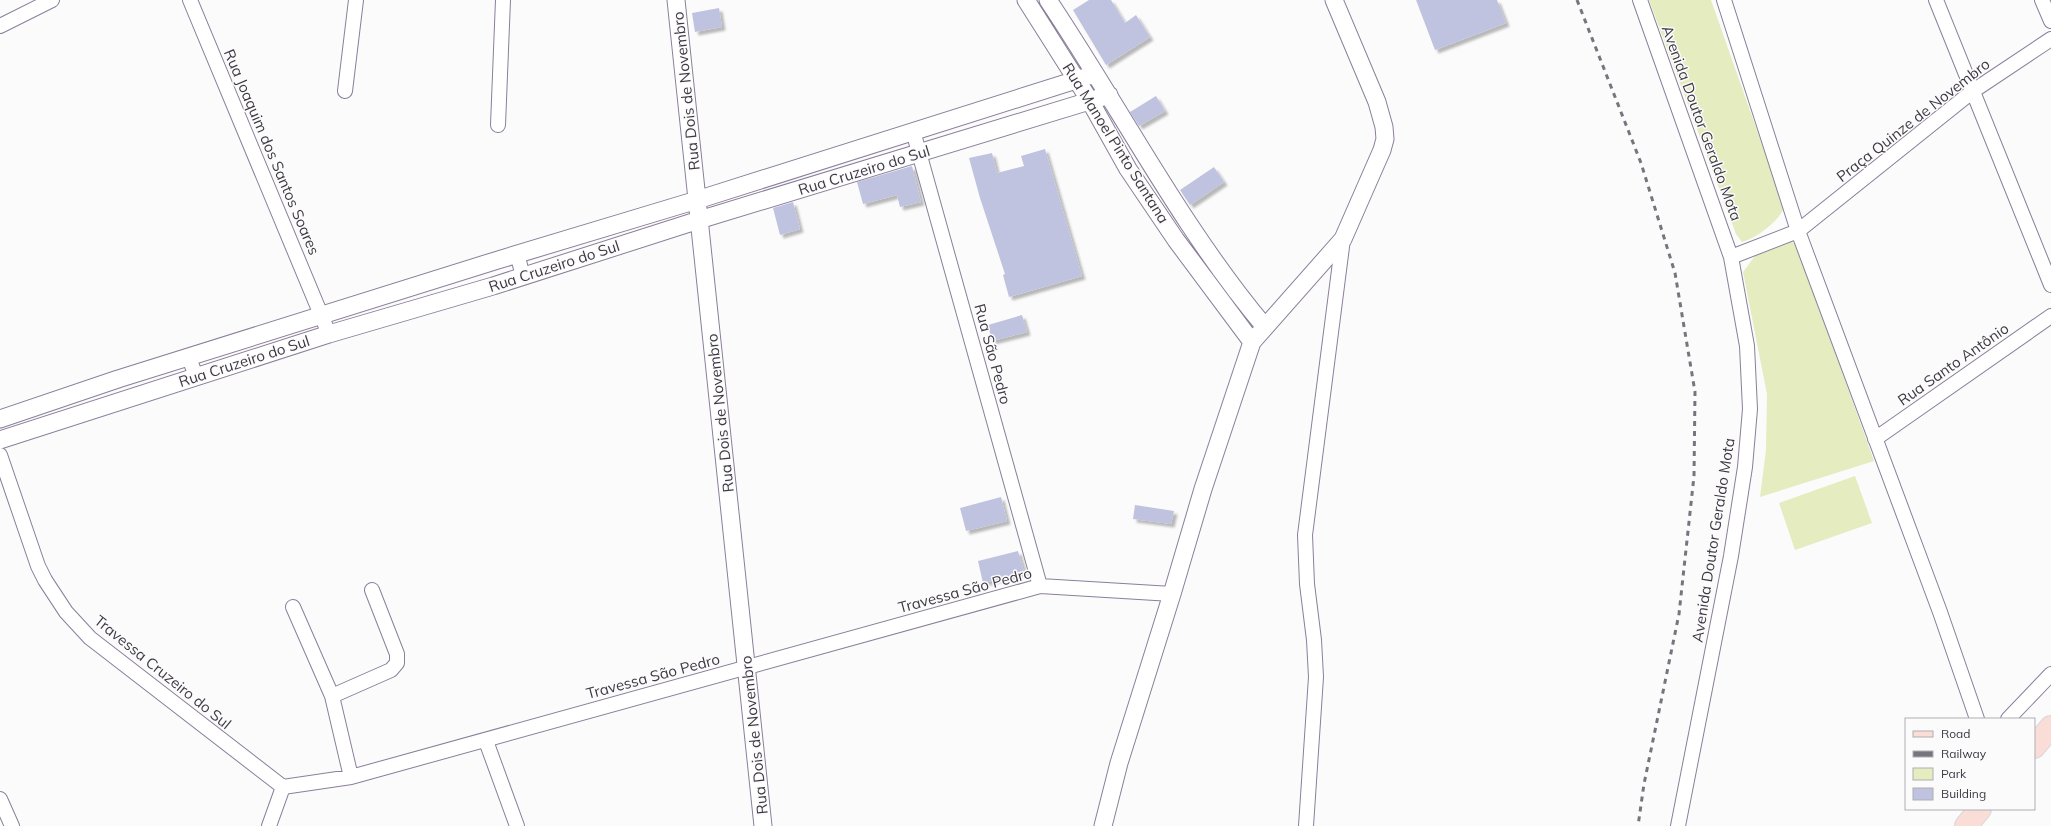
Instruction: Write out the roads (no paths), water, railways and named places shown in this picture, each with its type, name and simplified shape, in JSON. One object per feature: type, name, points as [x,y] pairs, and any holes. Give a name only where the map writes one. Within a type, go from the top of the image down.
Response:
[{"type":"main road","points":[[2035,745],[2051,727]]},
{"type":"street","points":[[0,26],[52,0]]},
{"type":"street","name":"Rua Joaquim dos Santos Soares","points":[[190,0],[328,334]]},
{"type":"street","points":[[345,91],[356,0]]},
{"type":"street","points":[[498,126],[503,0]]},
{"type":"street","name":"Rua Dois de Novembro","points":[[676,0],[716,364],[763,826]]},
{"type":"street","name":"Rua Manoel Pinto Santana","points":[[1026,0],[1090,101],[1128,169],[1176,240],[1252,342]]},
{"type":"street","name":"Rua Manoel Pinto Santana","points":[[1048,0],[1109,95],[1193,232],[1238,295],[1265,327]]},
{"type":"street","points":[[1306,826],[1316,677],[1314,640],[1307,584],[1305,535],[1343,239],[1382,150],[1385,139],[1384,127],[1377,102],[1334,0]]},
{"type":"street","name":"Avenida Doutor Geraldo Mota","points":[[1640,0],[1731,257],[1747,346],[1750,410],[1745,467],[1731,556],[1678,826]]},
{"type":"street","points":[[1724,0],[1798,231],[1979,718]]},
{"type":"street","points":[[1936,0],[2051,285]]},
{"type":"street","points":[[2042,0],[2051,22]]},
{"type":"street","name":"Praça Quinze de Novembro","points":[[1798,231],[1973,91],[2051,39]]},
{"type":"street","name":"Rua Cruzeiro do Sul","points":[[0,419],[517,254],[697,200],[1095,74]]},
{"type":"street","name":"Rua Cruzeiro do Sul","points":[[0,440],[328,334],[523,276],[699,220],[1109,95]]},
{"type":"street","name":"Rua São Pedro","points":[[913,131],[1040,586]]},
{"type":"street","points":[[1731,257],[1798,231]]},
{"type":"street","points":[[1103,826],[1119,763],[1203,489],[1252,342],[1343,239]]},
{"type":"street","points":[[517,254],[523,276]]},
{"type":"street","name":"Rua Santo Antônio","points":[[1875,439],[2051,316]]},
{"type":"street","points":[[189,358],[196,376]]},
{"type":"street","points":[[87,390],[94,409]]},
{"type":"street","name":"Travessa Cruzeiro do Sul","points":[[0,455],[38,566],[51,592],[66,612],[90,638],[283,787]]},
{"type":"street","name":"Travessa São Pedro","points":[[283,787],[351,777],[486,741],[612,704],[1040,586],[1172,594]]},
{"type":"street","points":[[332,696],[391,670],[397,663],[397,654],[372,590]]},
{"type":"street","points":[[293,607],[332,696],[351,777]]},
{"type":"street","points":[[2009,718],[2050,676]]},
{"type":"street","points":[[486,741],[517,826]]},
{"type":"street","points":[[270,826],[283,787]]},
{"type":"street","points":[[0,799],[12,826]]},
{"type":"railway","points":[[1577,0],[1641,163],[1675,273],[1695,392],[1694,476],[1679,614],[1644,784],[1638,826]]}]
